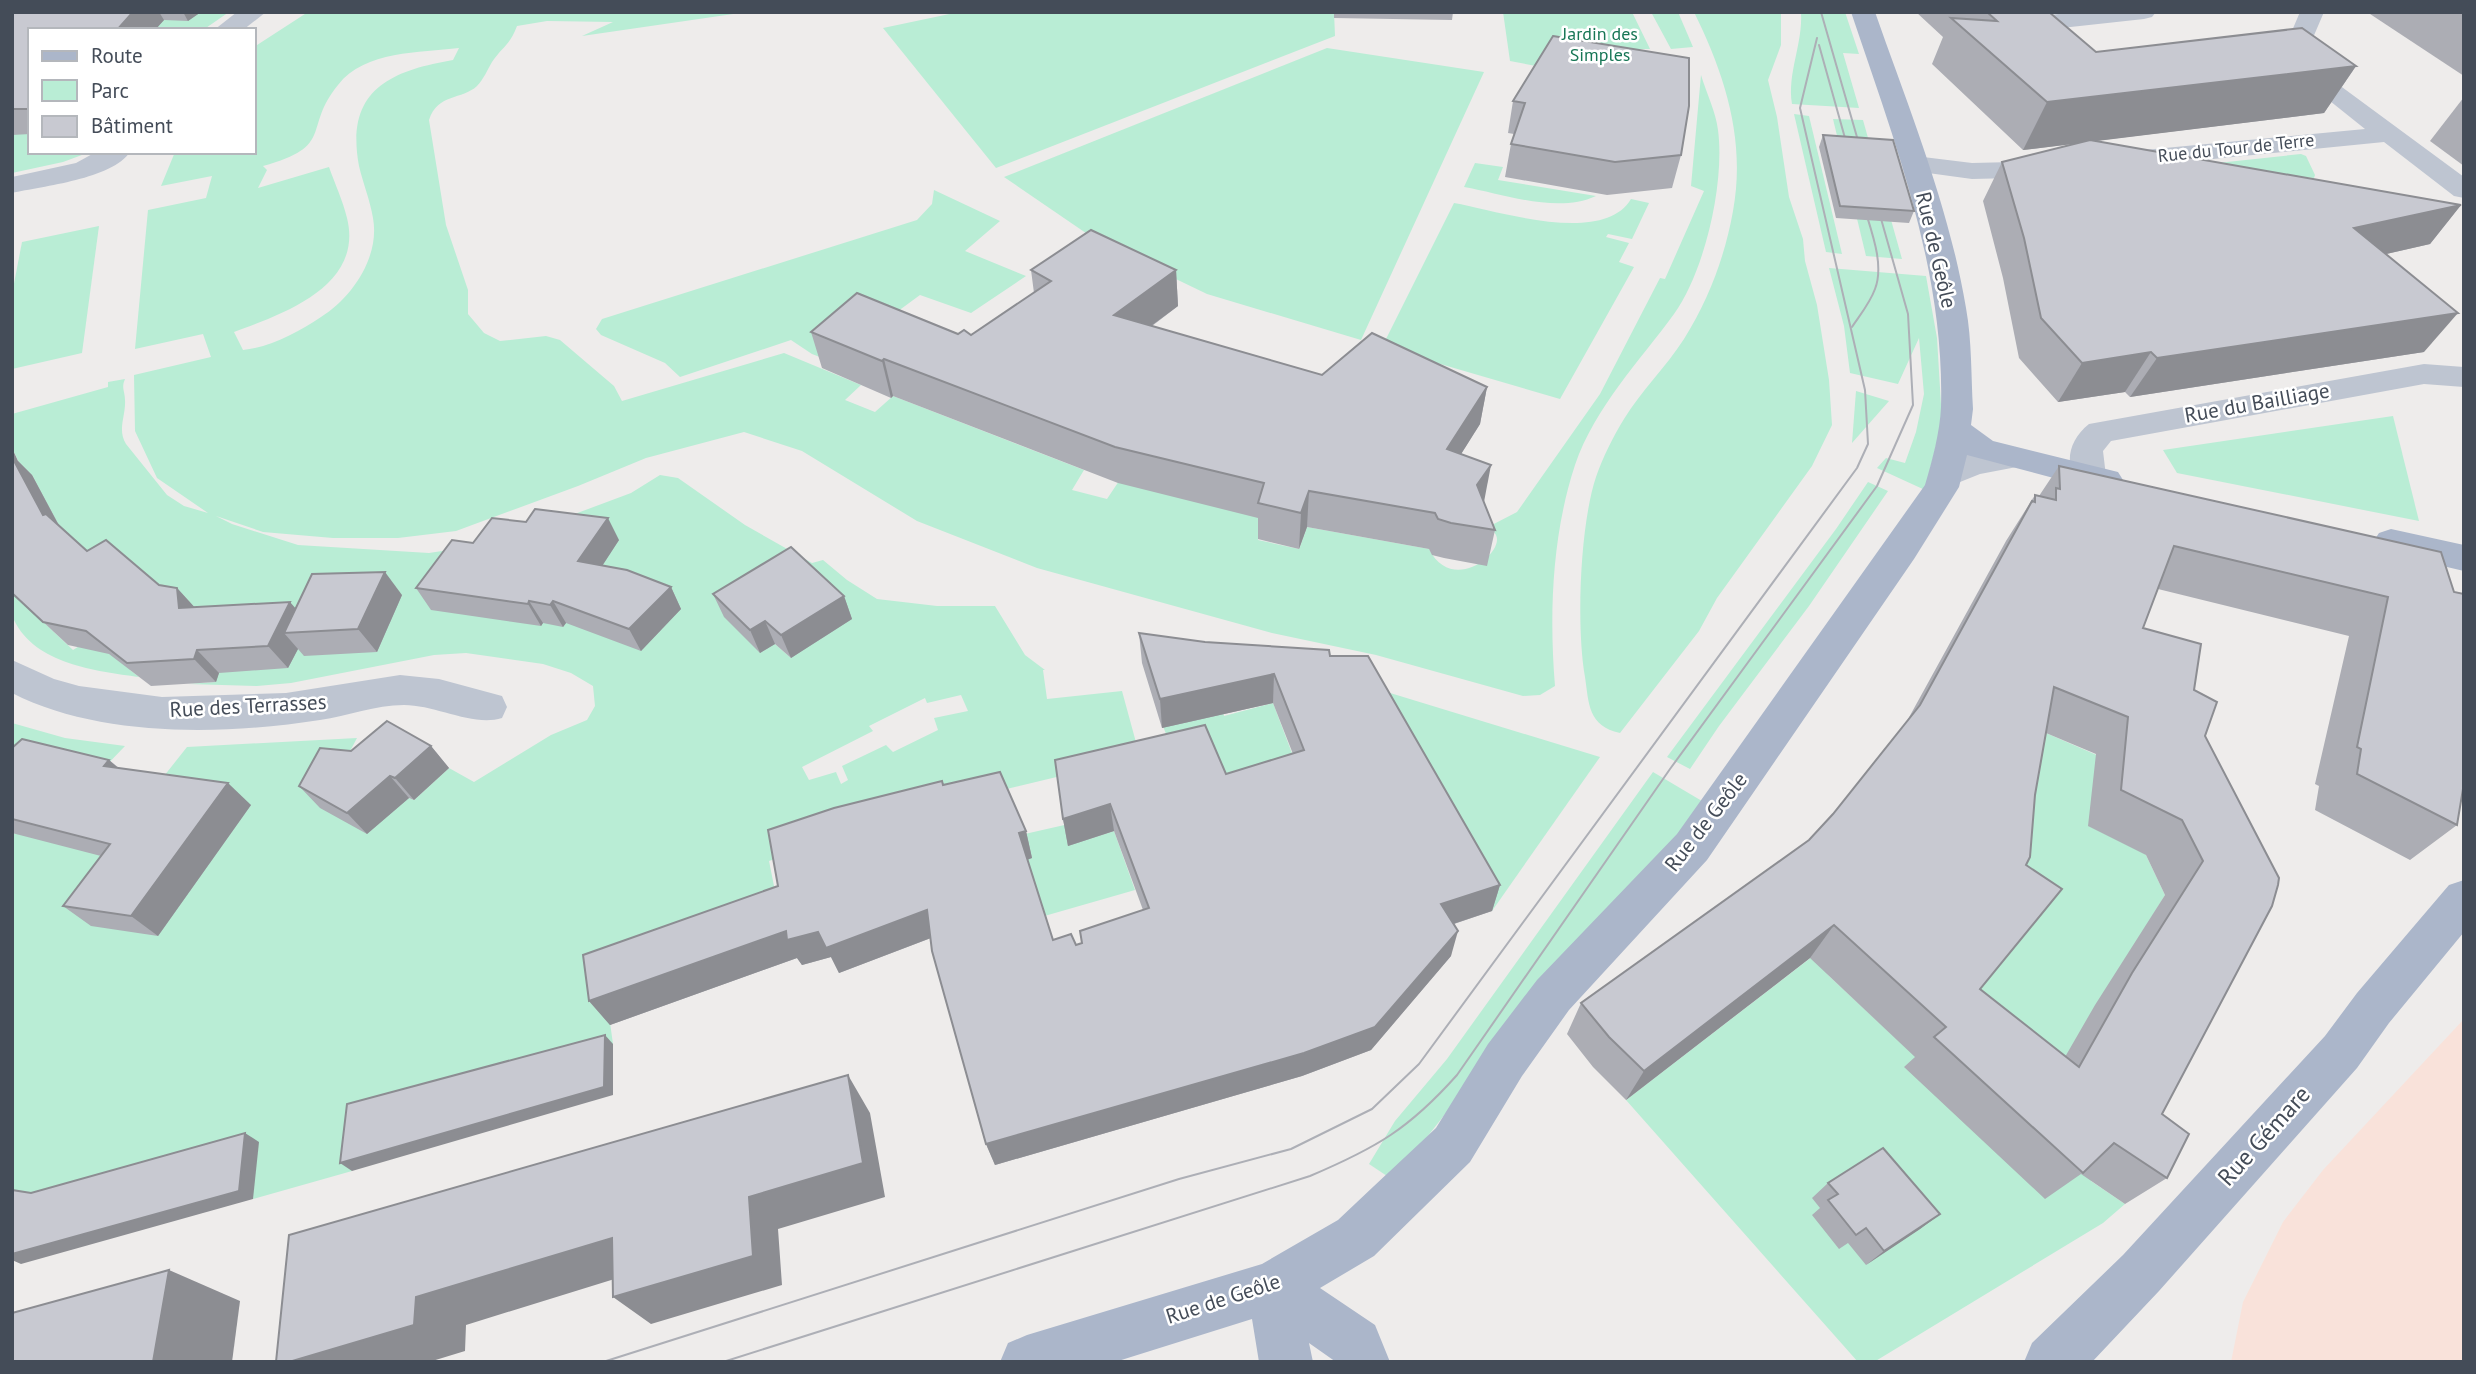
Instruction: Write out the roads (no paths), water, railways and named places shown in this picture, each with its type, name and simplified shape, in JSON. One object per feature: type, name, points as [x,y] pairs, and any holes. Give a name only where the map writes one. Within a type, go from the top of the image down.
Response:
[{"type":"main road","name":"Rue de Geôle","points":[[1027,1362],[1273,1287],[1356,1238],[1453,1145],[1505,1060],[1553,995],[1692,847],[1901,550],[1942,486],[1957,409],[1952,312],[1946,278],[1915,164],[1863,12]]},
{"type":"main road","points":[[1953,428],[1982,450],[2137,486]]},
{"type":"main road","points":[[2365,536],[2464,558]]},
{"type":"main road","name":"Rue Gémare","points":[[2051,1362],[2063,1353],[2141,1272],[2341,1052],[2373,1008],[2464,899]]},
{"type":"main road","points":[[1273,1287],[1286,1362]]},
{"type":"main road","points":[[1273,1287],[1356,1344],[1363,1362]]},
{"type":"street","points":[[229,28],[254,12]]},
{"type":"street","points":[[2054,51],[2024,25],[2144,12]]},
{"type":"street","points":[[2312,12],[2284,62],[2302,69],[2464,190]]},
{"type":"street","name":"Rue du Tour de Terre","points":[[1915,164],[1972,171],[2081,165],[2390,134]]},
{"type":"street","points":[[12,186],[85,169],[113,154]]},
{"type":"street","name":"Rue du Bailliage","points":[[2089,476],[2085,450],[2089,440],[2101,432],[2424,374],[2464,377]]},
{"type":"street","points":[[1945,476],[1962,466],[2010,458]]},
{"type":"street","name":"Rue des Terrasses","points":[[12,675],[48,693],[88,704],[178,712],[296,707],[409,689],[488,707]]},
{"type":"tram line","points":[[1821,12],[1863,158]]},
{"type":"tram line","points":[[603,1362],[1179,1179],[1291,1149],[1372,1109],[1419,1064],[1857,468],[1868,444],[1865,390],[1800,108],[1817,38]]},
{"type":"tram line","points":[[1819,45],[1850,156]]},
{"type":"tram line","points":[[723,1362],[1310,1176],[1373,1146],[1407,1123],[1440,1094],[1457,1075],[1670,769],[1877,486],[1913,405],[1908,314],[1876,201]]},
{"type":"tram line","points":[[1852,327],[1870,299],[1878,279],[1875,246],[1863,203]]},
{"type":"park label","name":"Jardin des Simples","points":[[1600,44]]}]
